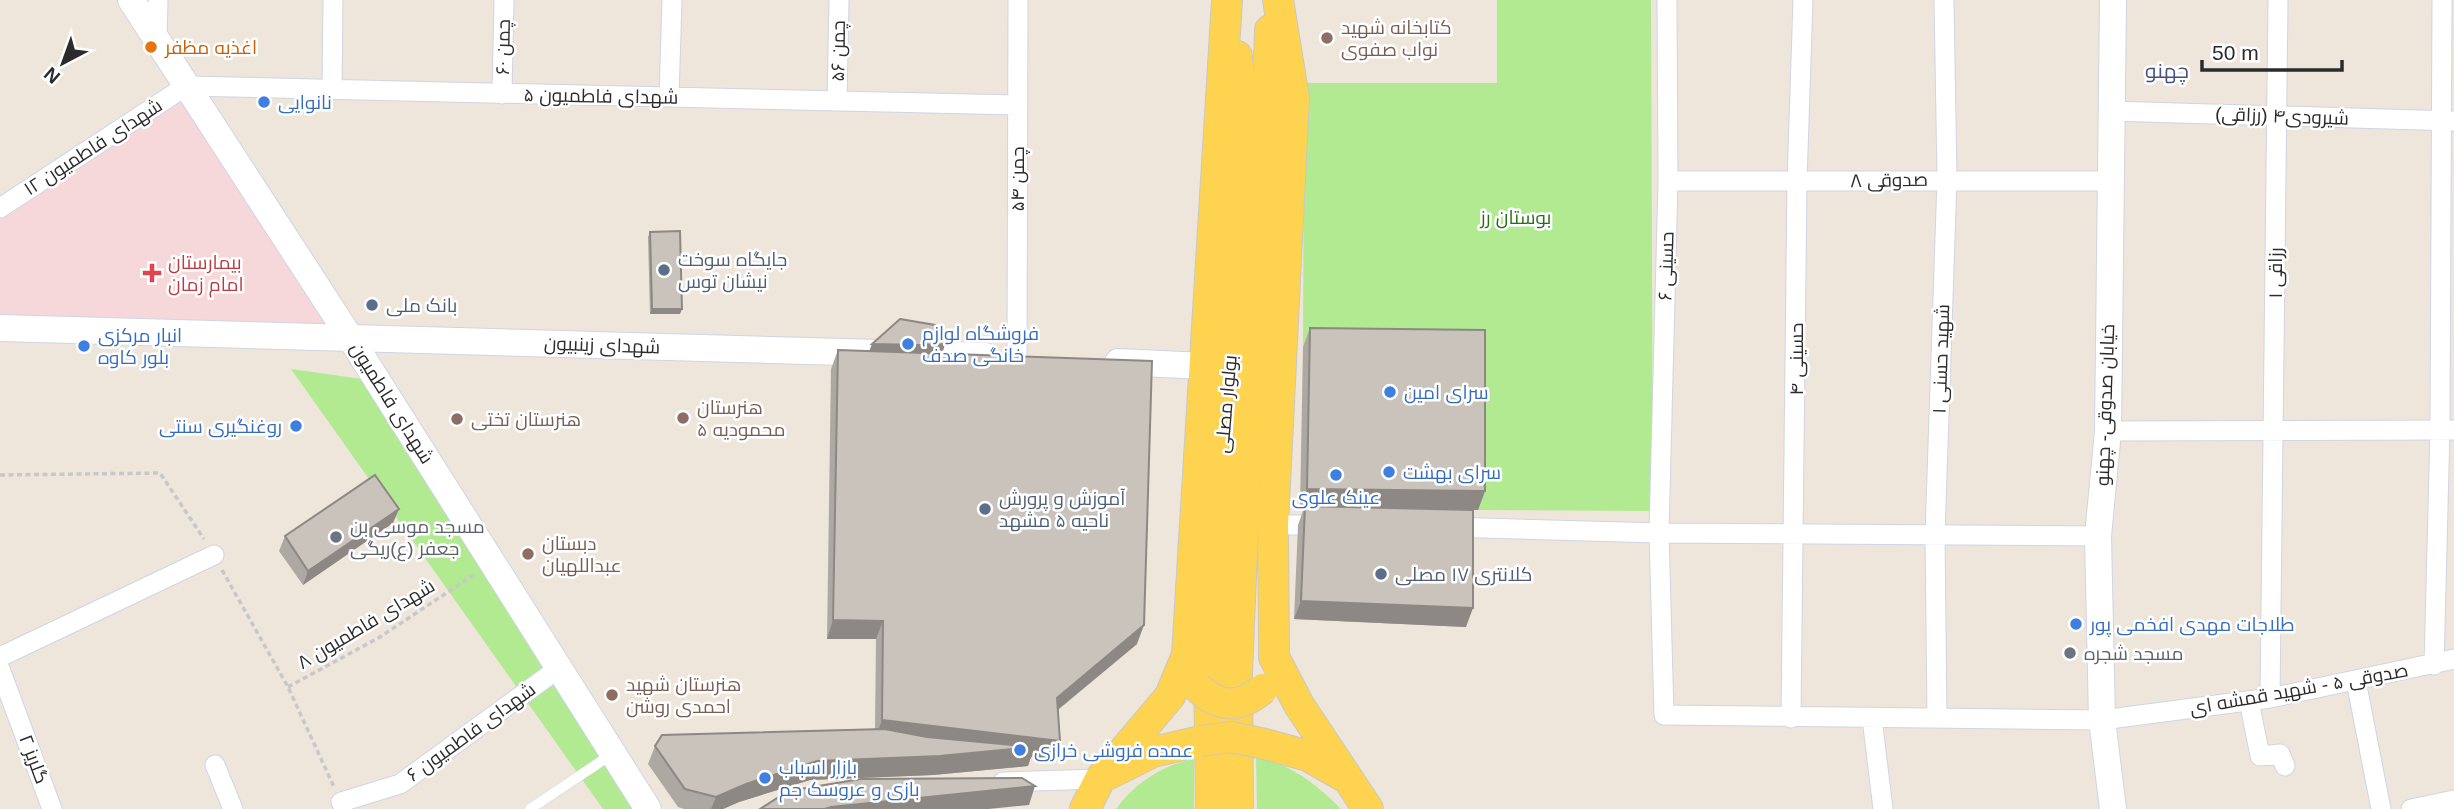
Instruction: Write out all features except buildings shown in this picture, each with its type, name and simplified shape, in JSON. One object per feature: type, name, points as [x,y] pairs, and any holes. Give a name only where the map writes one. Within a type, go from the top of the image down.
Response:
[{"type":"main road","points":[[1084,809],[1100,779],[1170,696],[1187,655],[1227,0]]},
{"type":"main road","name":"بولوار مصلی","points":[[1211,809],[1209,670],[1243,128],[1233,0]]},
{"type":"main road","name":"بولوار مصلی","points":[[1238,809],[1237,673],[1245,481],[1260,317],[1270,0]]},
{"type":"main road","points":[[1187,655],[1197,687],[1211,700],[1229,705],[1248,701],[1263,690],[1274,657],[1273,525],[1294,98],[1278,0]]},
{"type":"main road","points":[[1274,657],[1299,705],[1368,809]]},
{"type":"main road","points":[[1100,779],[1153,752],[1231,737],[1308,756],[1349,780]]},
{"type":"street","name":"شهدای فاطمیون","points":[[131,0],[351,339],[648,809]]},
{"type":"street","points":[[157,42],[159,0]]},
{"type":"street","points":[[332,90],[334,0]]},
{"type":"street","name":"چمن ۶۰","points":[[502,94],[504,0]]},
{"type":"street","points":[[669,97],[671,0]]},
{"type":"street","name":"چمن ۵۶","points":[[837,101],[839,0]]},
{"type":"street","name":"چمن ۵۴","points":[[1017,358],[1018,0]]},
{"type":"street","name":"حسینی ۶","points":[[1667,0],[1668,181],[1659,533],[1664,715],[1791,719]]},
{"type":"street","name":"حسینی ۴","points":[[1791,719],[1797,182],[1803,0]]},
{"type":"street","name":"شهید حسنی ۱","points":[[1937,718],[1935,535],[1947,179],[1944,0]]},
{"type":"street","name":"خیابان صدوقی- چهنو","points":[[2113,0],[2108,431],[2098,537],[2102,720],[2113,809]]},
{"type":"street","name":"رزاقی ۱","points":[[2270,698],[2278,0]]},
{"type":"street","points":[[2434,665],[2447,430],[2447,120],[2442,0]]},
{"type":"street","name":"شهدای فاطمیون ۵","points":[[186,86],[1017,105]]},
{"type":"street","name":"شهدای فاطمیون ۱۲","points":[[0,208],[186,86]]},
{"type":"street","name":"شیرودی۴ (رزاقی)","points":[[2110,111],[2447,120]]},
{"type":"street","name":"صدوقی ۸","points":[[1668,181],[2109,181]]},
{"type":"street","name":"شهدای زینبیون","points":[[0,328],[1044,359]]},
{"type":"street","points":[[1097,362],[1205,366]]},
{"type":"street","points":[[2108,431],[2447,430]]},
{"type":"street","points":[[1273,525],[1350,526]]},
{"type":"street","points":[[1427,527],[1659,533],[2098,537]]},
{"type":"street","points":[[0,657],[214,555]]},
{"type":"street","name":"صدوقی ۵ - شهید قمشه ای","points":[[1791,719],[2102,720],[2270,698],[2454,659]]},
{"type":"street","name":"شهدای فاطمیون ۶","points":[[341,802],[400,784],[559,668]]},
{"type":"street","name":"گلریز ۲","points":[[0,669],[52,809]]},
{"type":"street","points":[[2356,681],[2381,809]]},
{"type":"street","points":[[2249,701],[2260,756],[2280,754],[2285,766]]},
{"type":"street","points":[[1872,718],[1883,809]]},
{"type":"street","points":[[215,765],[233,809]]},
{"type":"street","points":[[977,783],[1100,779]]},
{"type":"street","points":[[2411,809],[2454,800]]},
{"type":"lane","points":[[530,809],[613,754]]},
{"type":"path","points":[[0,475],[160,473],[214,555],[288,687],[341,802]]},
{"type":"path","name":"شهدای فاطمیون ۸","points":[[288,687],[380,637],[492,562]]},
{"type":"shaded area","name":"بیمارستان امام زمان","points":[[182,94],[349,340],[0,332],[0,214]]},
{"type":"green space","name":"بوستان رز","points":[[1497,0],[1651,0],[1653,511],[1478,510],[1479,437],[1303,347],[1304,83],[1497,83]]},
{"type":"green space","points":[[291,369],[362,379],[635,809],[603,809]]},
{"type":"green space","points":[[1256,758],[1281,765],[1303,776],[1341,809],[1257,809]]},
{"type":"green space","points":[[1194,759],[1194,809],[1116,809],[1150,776]]},
{"type":"place","name":"کتابخانه شهید نواب صفوی","points":[[1327,38]]},
{"type":"place","name":"اغذیه مظفر","points":[[151,47]]},
{"type":"place","name":"نانوایی","points":[[264,102]]},
{"type":"place","name":"جایگاه سوخت نیشان توس","points":[[664,270]]},
{"type":"place","name":"بیمارستان امام زمان","points":[[152,273]]},
{"type":"place","name":"بانک ملی","points":[[372,305]]},
{"type":"place","name":"فروشگاه لوازم خانگی صدف","points":[[908,344]]},
{"type":"place","name":"انبار مرکزی بلور کاوه","points":[[84,346]]},
{"type":"place","name":"سرای امین","points":[[1390,392]]},
{"type":"place","name":"هنرستان محمودیه ۵","points":[[683,418]]},
{"type":"place","name":"هنرستان تختی","points":[[457,419]]},
{"type":"place","name":"روغنگیری سنتی","points":[[296,426]]},
{"type":"place","name":"سرای بهشت","points":[[1389,472]]},
{"type":"place","name":"عینک علوی","points":[[1336,475]]},
{"type":"place","name":"آموزش و پرورش ناحیه ۵ مشهد","points":[[985,509]]},
{"type":"place","name":"مسجد موسی بن جعفر (ع)ریگی","points":[[336,537]]},
{"type":"place","name":"دبستان عبداللهیان","points":[[528,554]]},
{"type":"place","name":"کلانتری ۱۷ مصلی","points":[[1381,574]]},
{"type":"place","name":"طلاجات مهدی افخمی پور","points":[[2076,624]]},
{"type":"place","name":"مسجد شجره","points":[[2070,653]]},
{"type":"place","name":"هنرستان شهید احمدی روشن","points":[[612,695]]},
{"type":"place","name":"عمده فروشی خرازی","points":[[1020,750]]},
{"type":"place","name":"بازار اسباب بازی و عروسک جم","points":[[765,778]]},
{"type":"district","name":"چهنو","points":[[2167,70]]}]
